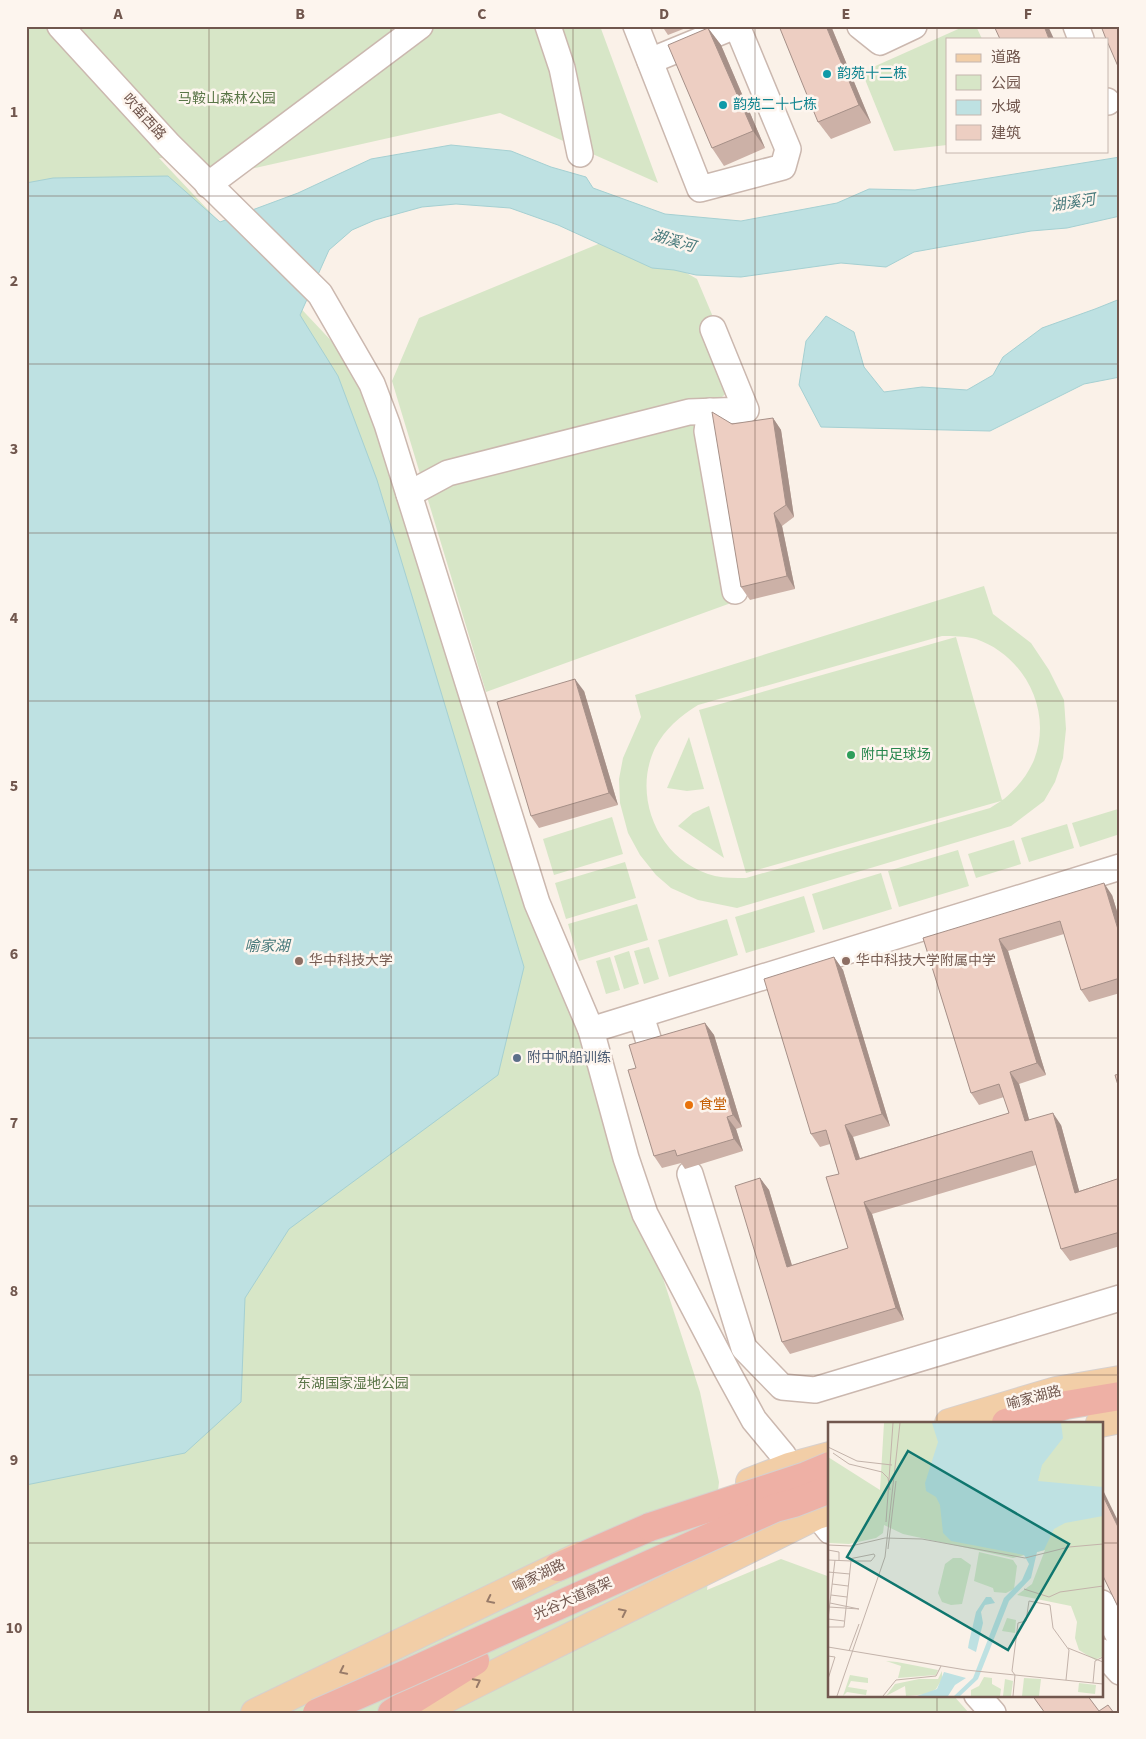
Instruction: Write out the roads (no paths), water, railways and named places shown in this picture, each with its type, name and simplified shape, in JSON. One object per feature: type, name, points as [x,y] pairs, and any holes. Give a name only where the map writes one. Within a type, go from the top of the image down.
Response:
[{"type":"highway","points":[[1009,1422],[1066,1405],[1120,1396]]},
{"type":"highway","points":[[1043,1422],[1068,1414],[1120,1406]]},
{"type":"highway","points":[[558,1567],[650,1527],[806,1476],[828,1467]]},
{"type":"highway","name":"光谷大道高架","points":[[317,1713],[775,1508],[828,1490]]},
{"type":"highway","name":"光谷大道高架","points":[[363,1713],[779,1518],[827,1514]]},
{"type":"highway","points":[[392,1713],[475,1661]]},
{"type":"main road","name":"喻家湖路","points":[[953,1422],[1056,1391],[1120,1380]]},
{"type":"main road","points":[[1104,1422],[1120,1420]]},
{"type":"main road","name":"喻家湖路","points":[[255,1713],[558,1567],[636,1525],[790,1467],[828,1457]]},
{"type":"main road","points":[[418,1713],[493,1674],[827,1514]]},
{"type":"street","name":"吹笛西路","points":[[60,26],[169,145],[320,294],[372,384],[387,424],[537,903],[591,1030],[626,1158],[645,1214],[754,1420],[827,1514]]},
{"type":"street","points":[[208,185],[420,26]]},
{"type":"street","points":[[548,26],[562,68],[580,154]]},
{"type":"street","points":[[636,26],[700,189],[784,167],[788,149],[736,26],[650,61]]},
{"type":"street","points":[[860,26],[880,42],[914,26]]},
{"type":"street","points":[[1076,26],[1081,38]]},
{"type":"street","points":[[409,494],[448,473],[689,412],[746,410],[713,329]]},
{"type":"street","points":[[710,412],[706,432],[735,591]]},
{"type":"street","points":[[591,1030],[641,1016],[1079,878],[1120,867]]},
{"type":"street","points":[[641,1016],[651,1048]]},
{"type":"street","points":[[690,1174],[744,1348],[782,1387],[815,1390],[1120,1298]]},
{"type":"street","points":[[1104,1607],[1120,1639]]},
{"type":"street","points":[[1104,1654],[1120,1672]]},
{"type":"street","points":[[978,1696],[993,1713]]},
{"type":"water","name":"喻家湖","points":[[451,145],[511,151],[551,167],[586,177],[593,188],[665,214],[741,221],[837,203],[869,189],[915,190],[1120,157],[1120,216],[1067,228],[1031,231],[914,252],[886,267],[841,263],[741,277],[696,275],[652,268],[558,225],[510,208],[456,204],[422,207],[375,220],[352,230],[329,250],[300,315],[338,376],[377,480],[524,967],[498,1075],[289,1229],[245,1298],[241,1402],[185,1453],[26,1485],[26,183],[53,178],[168,176],[220,222],[298,193],[371,159]]},
{"type":"water","points":[[1120,299],[1120,377],[1084,384],[990,431],[821,427],[799,385],[806,341],[826,316],[854,332],[864,367],[884,392],[922,387],[967,390],[993,375],[1003,357],[1042,328]]},
{"type":"place","name":"韵苑十二栋","points":[[827,74]]},
{"type":"place","name":"韵苑二十七栋","points":[[723,105]]},
{"type":"place","name":"附中足球场","points":[[851,755]]},
{"type":"place","name":"华中科技大学","points":[[299,961]]},
{"type":"place","name":"华中科技大学附属中学","points":[[846,961]]},
{"type":"place","name":"附中帆船训练","points":[[517,1058]]},
{"type":"place","name":"食堂","points":[[689,1105]]},
{"type":"park label","name":"马鞍山森林公园","points":[[227,99]]},
{"type":"park label","name":"东湖国家湿地公园","points":[[353,1384]]},
{"type":"water label","name":"湖溪河","points":[[1073,203]]},
{"type":"water label","name":"湖溪河","points":[[673,241]]}]
